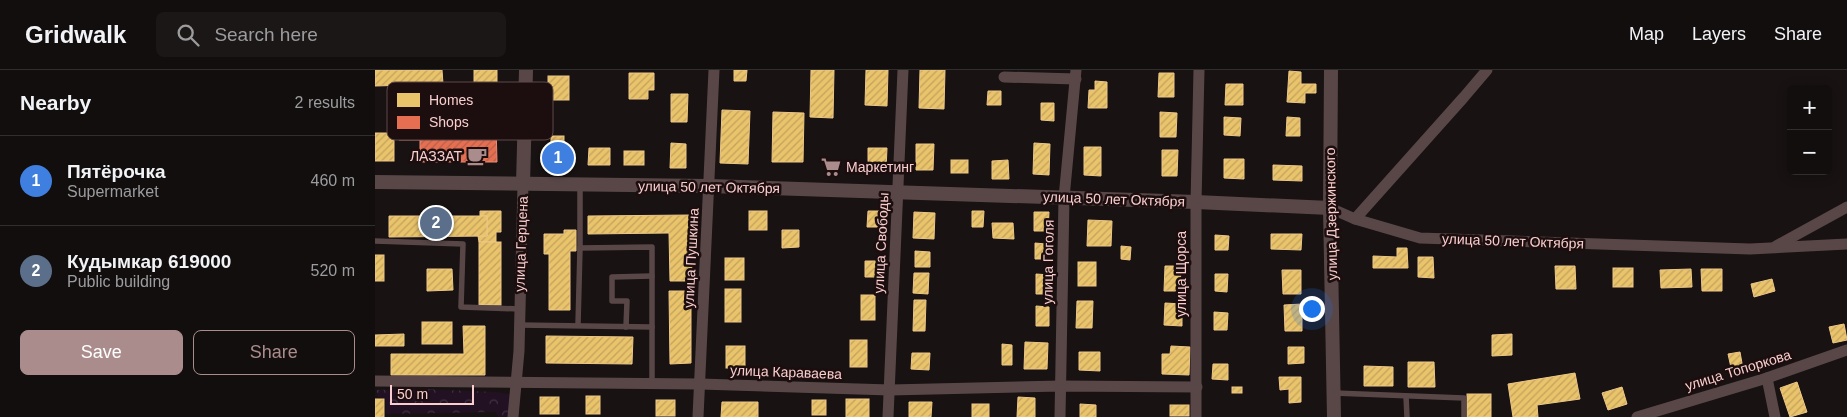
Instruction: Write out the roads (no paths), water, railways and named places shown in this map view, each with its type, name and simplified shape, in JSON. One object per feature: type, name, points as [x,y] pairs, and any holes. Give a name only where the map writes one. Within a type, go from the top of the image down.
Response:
[{"type":"street","name":"улица Пушкина","points":[[698,417],[714,70]]},
{"type":"street","name":"улица Свободы","points":[[888,417],[903,70]]},
{"type":"street","name":"улица Щорса","points":[[1197,417],[1196,202],[1199,70]]},
{"type":"street","name":"улица Дзержинского","points":[[1331,70],[1330,208],[1334,417]]},
{"type":"street","points":[[1355,219],[1458,105],[1487,70]]},
{"type":"street","name":"улица Гоголя","points":[[1005,77],[1076,74],[1064,198],[1060,417]]},
{"type":"street","name":"улица Герцена","points":[[513,417],[519,351],[525,140]]},
{"type":"street","name":"улица 50 лет Октября","points":[[375,182],[709,186],[1196,202],[1330,208],[1355,219],[1421,238],[1740,249],[1847,244]]},
{"type":"street","points":[[1772,248],[1847,207]]},
{"type":"street","name":"улица Топоркова","points":[[1637,417],[1767,378],[1847,350]]},
{"type":"street","points":[[1767,378],[1775,417]]},
{"type":"street","name":"улица Караваева","points":[[375,381],[652,383],[889,390],[1060,386],[1197,387]]},
{"type":"lane","points":[[578,326],[580,185]]},
{"type":"lane","points":[[375,241],[463,244],[461,307],[519,309]]},
{"type":"lane","points":[[580,248],[652,247],[652,383]]},
{"type":"lane","points":[[626,327],[627,301],[612,302],[612,277],[652,276]]},
{"type":"lane","points":[[519,325],[652,327]]},
{"type":"lane","points":[[1334,393],[1464,398],[1464,417]]},
{"type":"lane","points":[[1407,396],[1407,417]]},
{"type":"place","name":"ЛАЗЗАТ","points":[[477,156]]},
{"type":"place","name":"Пятёрочка","points":[[558,158]]},
{"type":"place","name":"Маркетинг","points":[[831,167]]},
{"type":"place","name":"Кудымкар 619000","points":[[436,223]]}]
